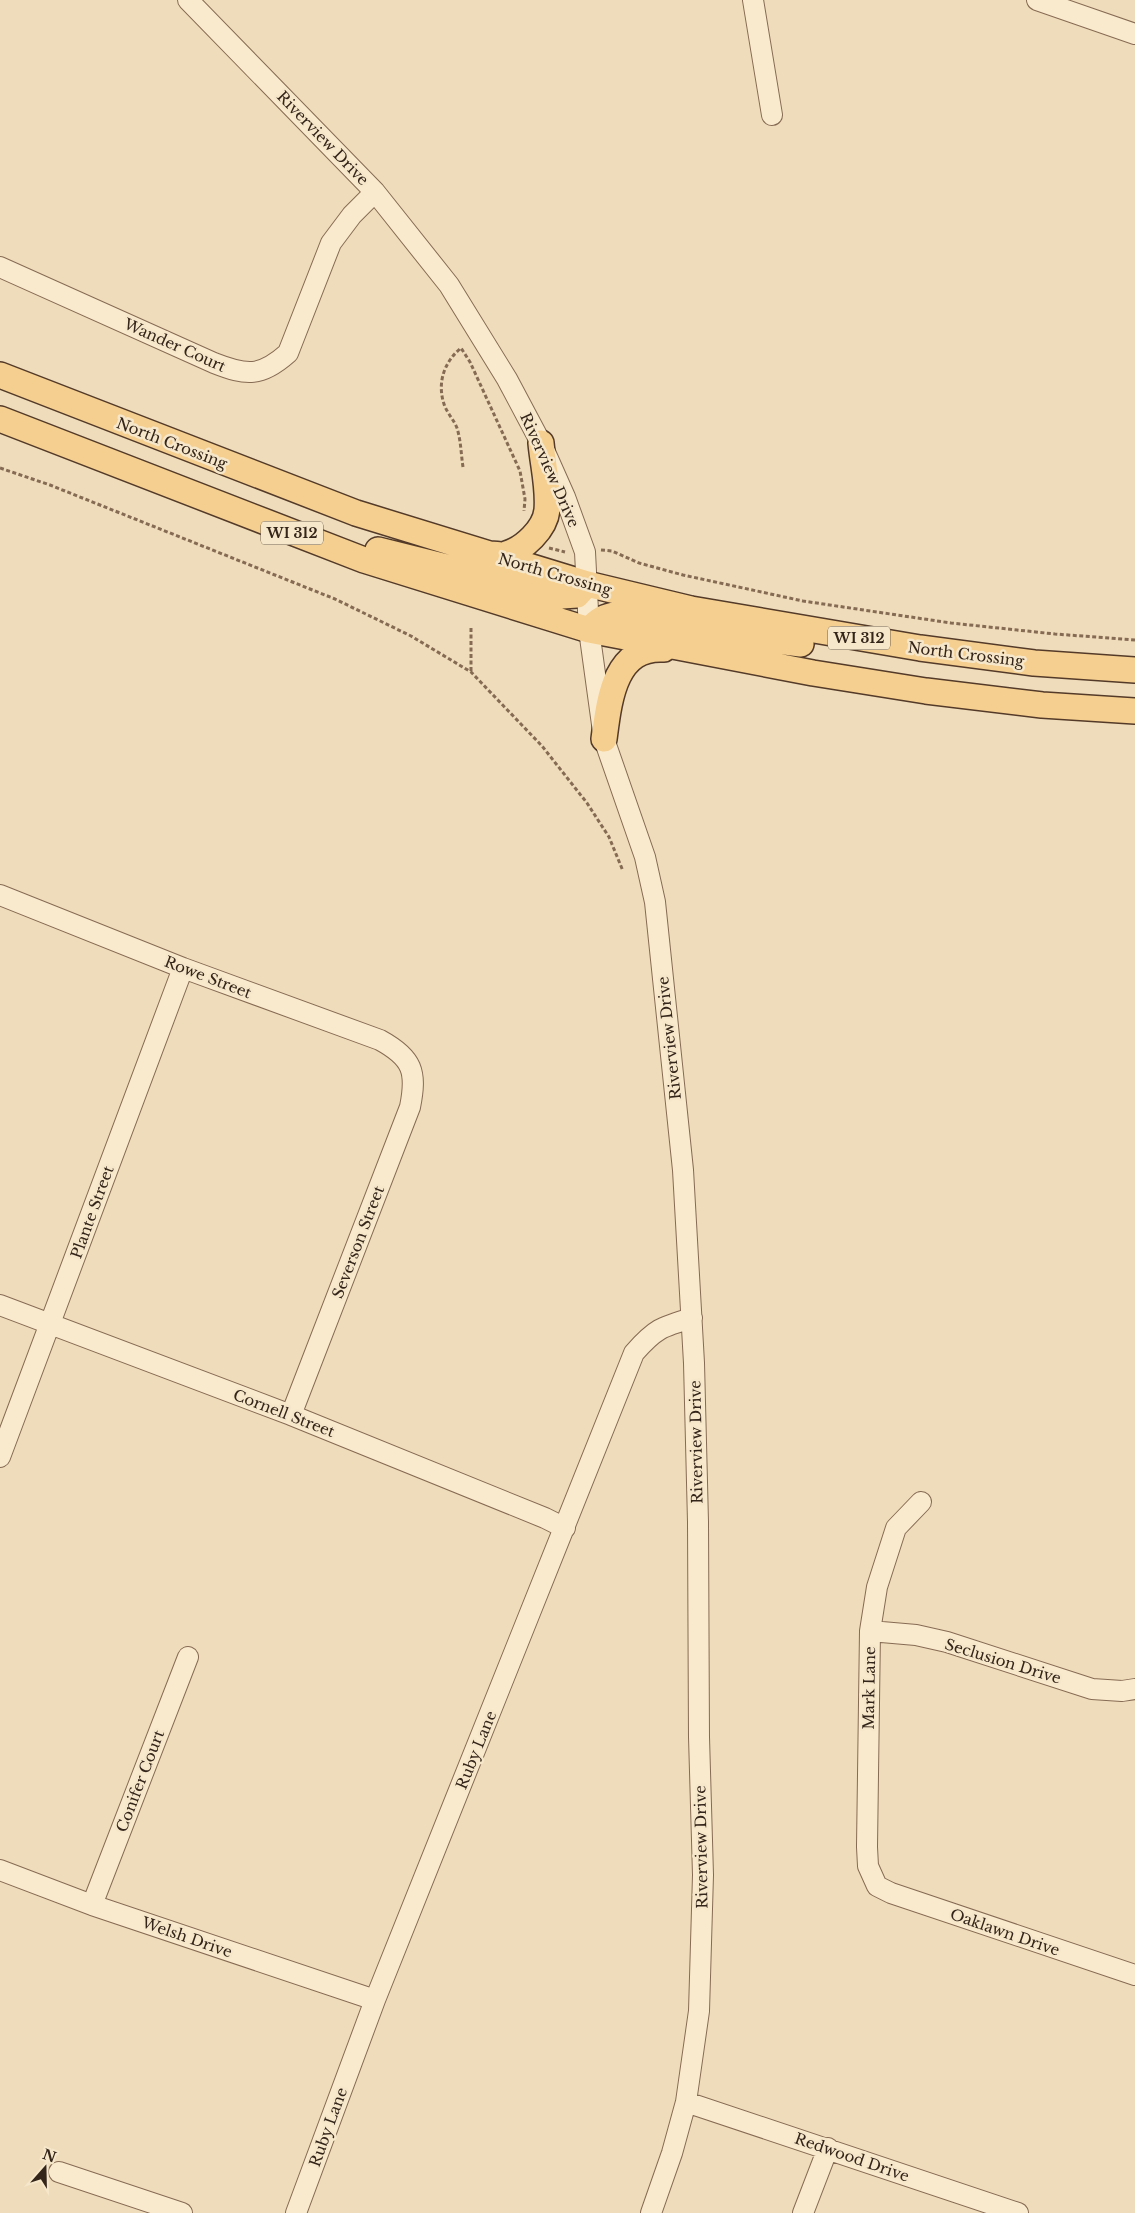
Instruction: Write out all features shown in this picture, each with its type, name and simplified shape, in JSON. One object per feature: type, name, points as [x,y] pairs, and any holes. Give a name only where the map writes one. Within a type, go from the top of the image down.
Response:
[{"type":"main road","name":"North Crossing","points":[[0,375],[356,513],[587,584],[691,609],[920,648],[1034,663],[1135,670]]},
{"type":"main road","name":"WI 312","points":[[0,419],[256,520],[364,560],[590,630],[813,673],[926,691],[1042,705],[1135,711]]},
{"type":"main road","points":[[480,552],[505,555],[517,550],[531,539],[546,512],[541,443]]},
{"type":"main road","points":[[256,520],[562,596],[577,596],[587,584]]},
{"type":"main road","points":[[590,630],[598,621],[606,616],[619,614],[721,634],[794,644],[920,648]]},
{"type":"main road","points":[[604,739],[612,688],[632,657],[652,648],[692,650]]},
{"type":"street","name":"Riverview Drive","points":[[188,0],[375,192],[449,285],[507,380],[541,443],[565,497],[584,552],[590,630],[604,739],[646,857],[655,902],[684,1170],[692,1318],[698,1522],[699,1737],[704,1875],[699,2011],[686,2102],[672,2153],[651,2213]]},
{"type":"street","points":[[753,0],[772,114]]},
{"type":"street","points":[[1037,0],[1135,34]]},
{"type":"street","name":"Wander Court","points":[[0,267],[236,372],[261,372],[275,365],[288,353],[331,243],[352,216],[375,192]]},
{"type":"street","name":"Rowe Street","points":[[0,895],[183,968],[380,1040],[396,1049],[411,1066]]},
{"type":"street","name":"Plante Street","points":[[0,1457],[183,968]]},
{"type":"street","name":"Severson Street","points":[[291,1415],[410,1107],[414,1085],[411,1066]]},
{"type":"street","name":"Cornell Street","points":[[0,1305],[291,1415],[545,1518],[565,1528]]},
{"type":"street","name":"Ruby Lane","points":[[296,2213],[375,2000],[634,1353],[650,1334],[667,1325],[692,1318]]},
{"type":"street","name":"Mark Lane","points":[[877,1886],[868,1866],[867,1846],[870,1631],[877,1587],[896,1528],[922,1502]]},
{"type":"street","name":"Seclusion Drive","points":[[870,1631],[916,1636],[946,1642],[1092,1689],[1122,1691],[1135,1689]]},
{"type":"street","name":"Conifer Court","points":[[92,1905],[188,1657]]},
{"type":"street","name":"Welsh Drive","points":[[0,1870],[92,1905],[375,2000]]},
{"type":"street","name":"Oaklawn Drive","points":[[877,1886],[891,1893],[1135,1975]]},
{"type":"street","name":"Redwood Drive","points":[[686,2102],[1018,2213]]},
{"type":"street","points":[[803,2213],[828,2148]]},
{"type":"street","points":[[59,2172],[182,2213]]},
{"type":"path","points":[[463,467],[456,427],[444,403],[442,390],[445,367],[451,356],[461,348],[470,362],[520,471],[525,499],[521,528],[539,546],[570,553],[612,551],[639,563],[683,575],[803,600],[951,623],[1135,640]]},
{"type":"path","points":[[0,468],[59,488],[335,599],[411,636],[471,672],[542,746],[587,803],[609,837],[623,871]]},
{"type":"path","points":[[471,627],[471,672]]}]
